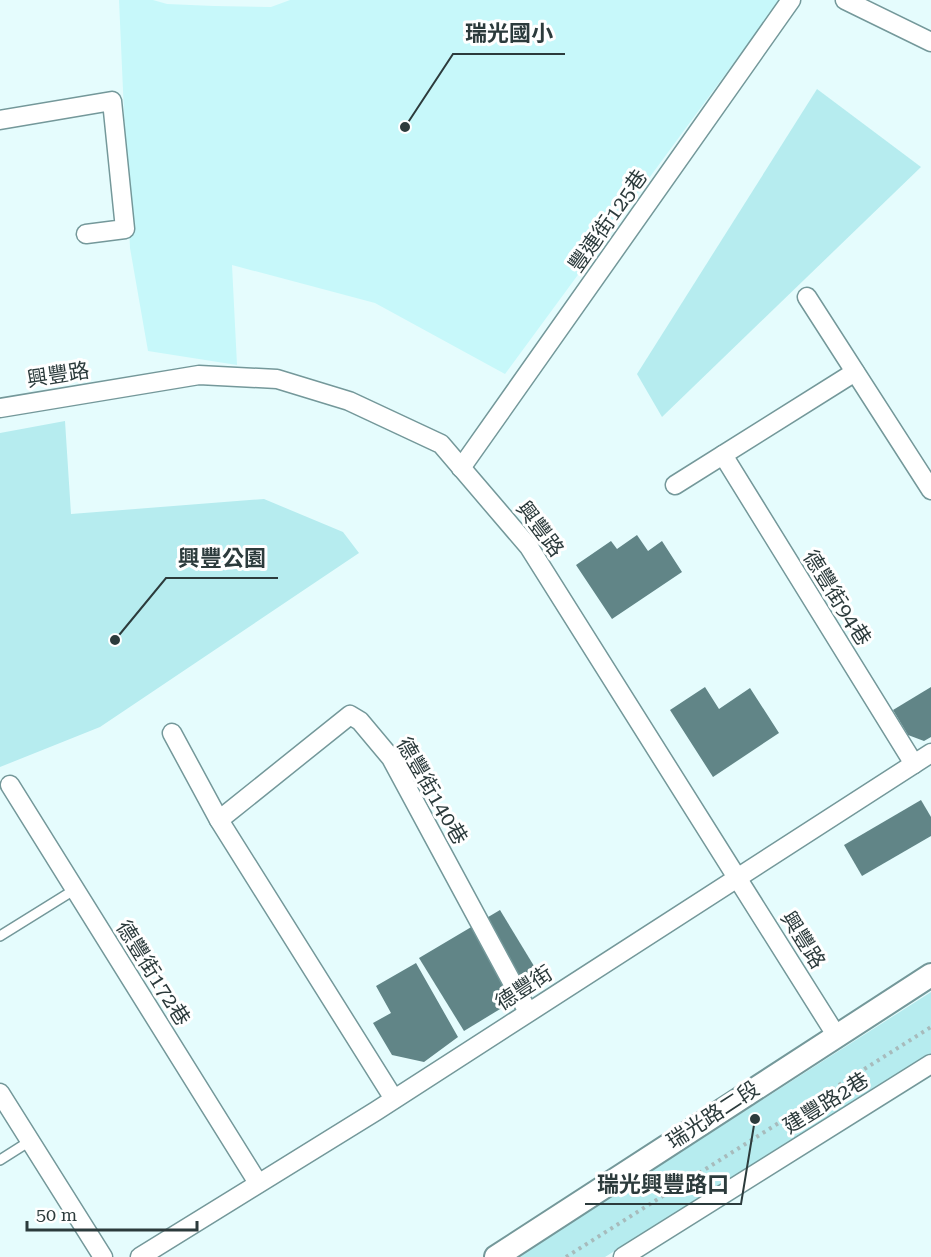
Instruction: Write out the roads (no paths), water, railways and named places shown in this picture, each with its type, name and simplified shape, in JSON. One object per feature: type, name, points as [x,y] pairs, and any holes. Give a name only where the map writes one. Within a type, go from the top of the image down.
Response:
[{"type":"street","name":"豐連街125巷","points":[[461,468],[791,0]]},
{"type":"street","points":[[844,0],[931,42]]},
{"type":"street","points":[[0,120],[112,101],[125,229],[86,234]]},
{"type":"street","points":[[807,297],[931,490]]},
{"type":"street","points":[[675,485],[855,372]]},
{"type":"street","name":"興豐路","points":[[0,408],[199,375],[277,379],[349,401],[441,444],[529,547],[836,1035]]},
{"type":"street","name":"德豐街94巷","points":[[723,455],[914,764]]},
{"type":"street","name":"德豐街140巷","points":[[219,819],[350,716],[360,721],[391,758],[528,1012]]},
{"type":"street","points":[[172,733],[219,819],[394,1099]]},
{"type":"street","name":"德豐街","points":[[140,1257],[394,1099],[931,753]]},
{"type":"street","name":"德豐街172巷","points":[[9,785],[258,1183]]},
{"type":"street","name":"瑞光路二段","points":[[496,1257],[931,975]]},
{"type":"street","name":"建豐路2巷","points":[[623,1257],[931,1064]]},
{"type":"street","points":[[0,1093],[103,1257]]},
{"type":"lane","points":[[0,936],[74,890]]},
{"type":"lane","points":[[0,1160],[30,1141]]},
{"type":"place","name":"瑞光國小","points":[[405,127]]},
{"type":"place","name":"興豐公園","points":[[115,640]]},
{"type":"place","name":"瑞光興豐路口","points":[[755,1119]]}]
